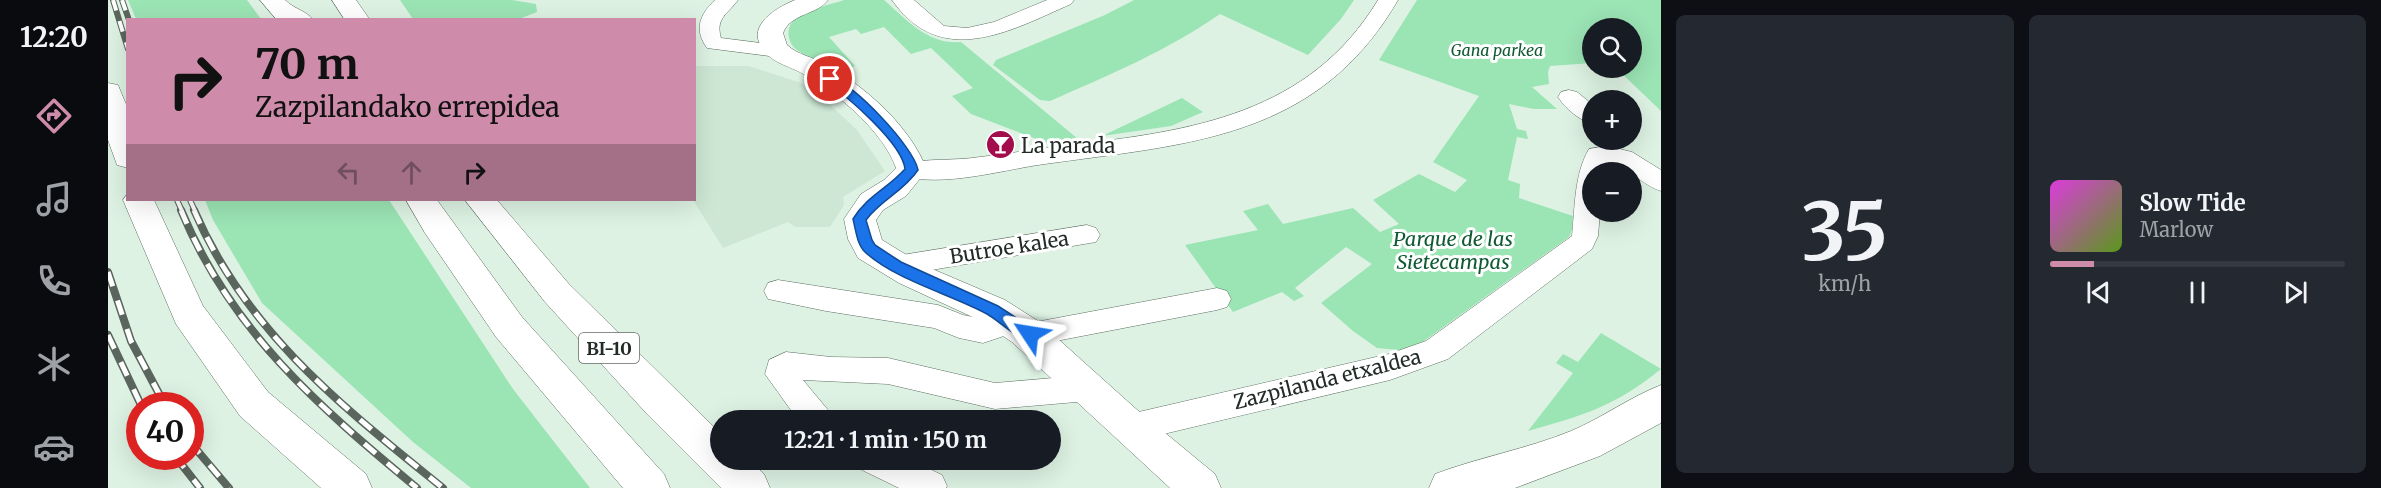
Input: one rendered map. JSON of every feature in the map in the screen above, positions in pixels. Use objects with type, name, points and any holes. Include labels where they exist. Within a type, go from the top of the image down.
[{"type":"main road","points":[[272,0],[285,14],[296,18]]},
{"type":"main road","points":[[300,0],[314,18]]},
{"type":"main road","points":[[344,0],[357,18]]},
{"type":"main road","points":[[372,0],[382,18]]},
{"type":"main road","points":[[816,0],[788,11],[780,17],[772,32],[772,40],[777,51],[817,69],[858,99],[907,156],[912,170],[896,188],[872,202],[860,219],[865,241],[870,249],[896,266],[963,296],[1020,328],[1200,488]]},
{"type":"main road","points":[[108,91],[126,151]]},
{"type":"main road","points":[[140,201],[189,314],[254,404],[351,488]]},
{"type":"main road","points":[[422,201],[436,225],[509,327],[649,488]]},
{"type":"main road","name":"BI-10","points":[[481,201],[557,293],[661,402],[749,488]]},
{"type":"main road","points":[[1450,488],[1553,457],[1600,437],[1661,402]]},
{"type":"street","points":[[728,0],[717,9],[707,26],[709,38],[714,44],[777,51]]},
{"type":"street","points":[[902,0],[934,29],[954,35],[979,33],[1064,0]]},
{"type":"street","points":[[912,170],[950,169],[1129,145],[1195,134],[1231,123],[1271,107],[1318,79],[1356,48],[1377,20],[1388,0]]},
{"type":"street","points":[[1569,97],[1582,108]]},
{"type":"street","points":[[1638,150],[1661,166]]},
{"type":"street","name":"Zazpilanda etxaldea","points":[[1130,428],[1390,367],[1437,350],[1582,242],[1585,236],[1590,184],[1598,155],[1617,156],[1632,163],[1661,183]]},
{"type":"street","name":"Butroe kalea","points":[[896,266],[1088,235]]},
{"type":"street","points":[[778,291],[939,317],[959,326],[983,330],[1020,328],[1217,300]]},
{"type":"street","points":[[809,410],[780,374],[780,369],[786,365],[831,370],[888,371],[995,396],[1088,388]]},
{"type":"street","points":[[897,470],[930,486]]},
{"type":"shaded area","points":[[696,66],[749,66],[810,86],[857,130],[885,171],[843,197],[844,205],[830,227],[795,227],[788,222],[723,248],[694,201],[696,201]]},
{"type":"green space","points":[[128,0],[247,0],[260,18],[136,18]]},
{"type":"green space","points":[[400,0],[512,0],[536,4],[537,12],[522,18],[412,18]]},
{"type":"green space","points":[[844,0],[884,0],[910,23],[928,35],[938,40],[961,42],[1078,139],[1047,143],[971,114],[952,96],[973,88],[931,48],[911,54],[884,27],[861,34],[856,29],[829,37],[855,66],[845,70],[808,56],[794,48],[789,38],[792,22],[807,12]]},
{"type":"green space","points":[[1134,0],[1354,0],[1341,19],[1308,55],[1220,14],[1158,51],[1050,101],[1040,100],[993,65],[996,60],[1105,15]]},
{"type":"green space","name":"Parque de las Sietecampas","points":[[1417,0],[1661,0],[1661,111],[1642,93],[1642,90],[1639,90],[1626,78],[1642,78],[1642,18],[1582,18],[1582,64],[1550,66],[1549,84],[1532,87],[1557,109],[1534,109],[1509,104],[1517,129],[1526,131],[1528,139],[1517,137],[1508,180],[1520,184],[1519,198],[1573,216],[1569,237],[1410,351],[1377,348],[1321,303],[1372,264],[1346,247],[1295,288],[1304,296],[1294,301],[1282,292],[1233,312],[1185,245],[1258,230],[1243,211],[1268,204],[1283,224],[1353,208],[1380,232],[1399,224],[1373,200],[1419,174],[1455,192],[1467,180],[1433,162],[1479,96],[1379,60]]},
{"type":"green space","points":[[1182,98],[1203,112],[1171,126],[1102,136]]},
{"type":"green space","points":[[205,201],[390,201],[513,389],[590,488],[471,488],[413,442],[262,303],[213,220]]},
{"type":"green space","points":[[1601,333],[1661,369],[1628,392],[1598,408],[1528,431],[1573,373],[1556,363],[1563,354],[1578,362]]},
{"type":"railway","points":[[113,0],[126,42]]},
{"type":"railway","points":[[122,0],[128,18]]},
{"type":"railway","points":[[177,201],[182,211]]},
{"type":"railway","points":[[190,201],[195,211]]},
{"type":"railway","points":[[181,210],[201,253],[225,293],[252,330],[312,396],[417,488]]},
{"type":"railway","points":[[194,210],[216,254],[241,294],[269,330],[334,396],[443,488]]},
{"type":"railway","points":[[108,272],[131,341],[158,392]]},
{"type":"railway","points":[[108,335],[135,392]]},
{"type":"railway","points":[[204,459],[229,488]]},
{"type":"railway","points":[[186,470],[200,488]]},
{"type":"place","name":"La parada","points":[[1000,145]]},
{"type":"route","points":[[830,79],[858,99],[911,163],[912,170],[896,188],[872,202],[862,214],[861,229],[870,249],[896,266],[993,310],[1030,334]]},
{"type":"park label","name":"Gana parkea","points":[[1497,50]]}]
